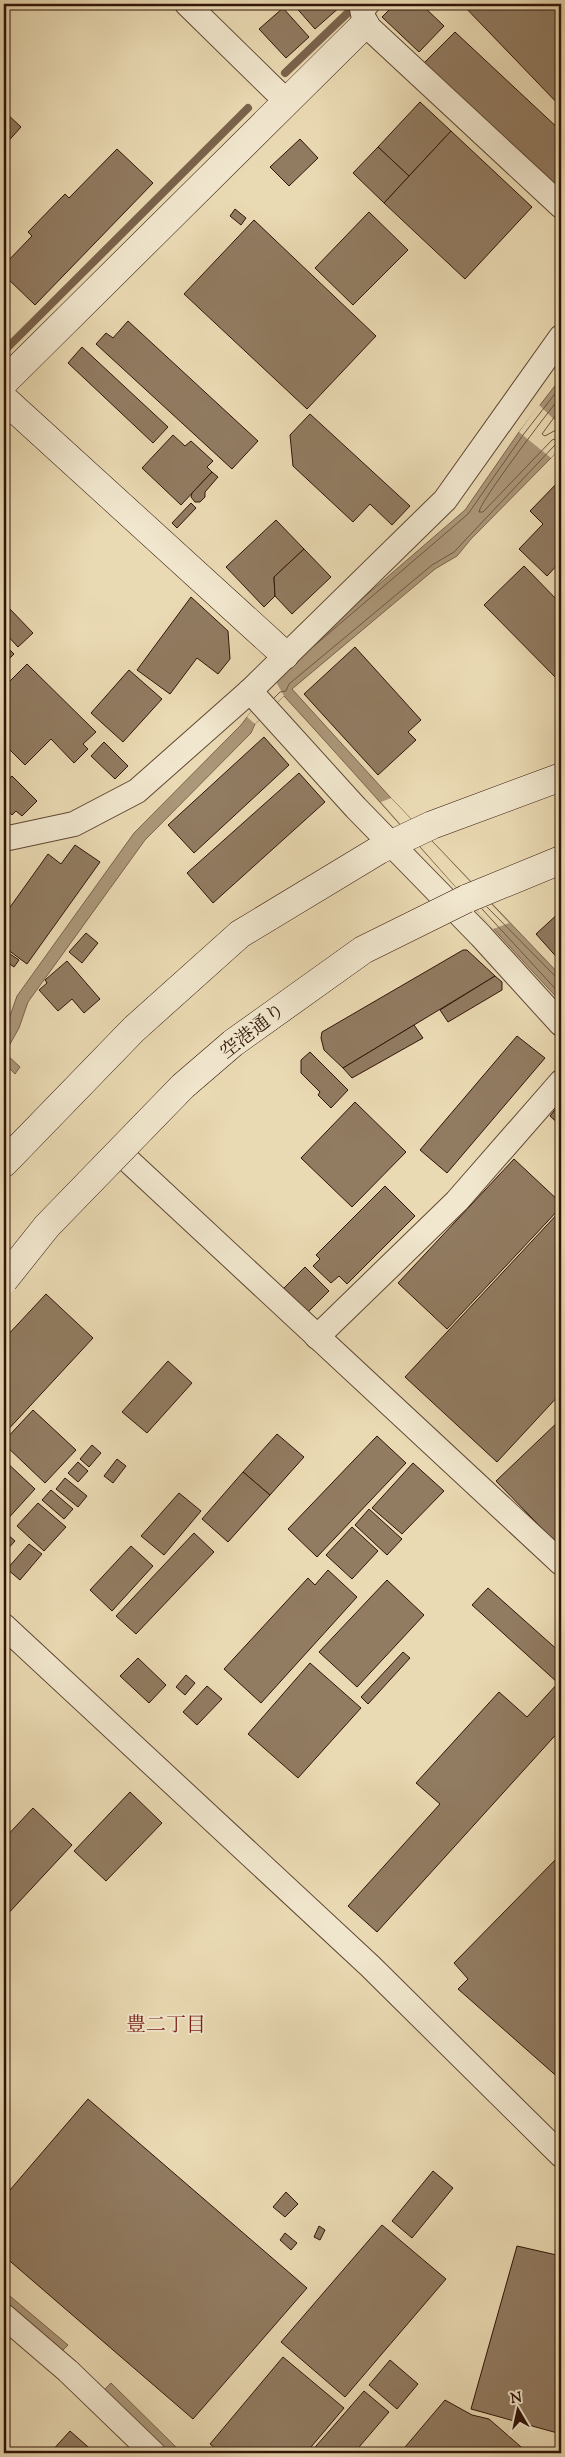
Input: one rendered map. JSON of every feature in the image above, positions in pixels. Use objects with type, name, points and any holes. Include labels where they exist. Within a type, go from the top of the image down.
[{"type":"street","points":[[186,4],[287,102]]},
{"type":"street","points":[[4,382],[287,102],[366,14],[561,206]]},
{"type":"street","points":[[4,839],[74,824],[137,791],[254,694],[285,655],[445,500],[561,337]]},
{"type":"street","points":[[4,399],[285,655]]},
{"type":"street","points":[[254,694],[391,844],[561,1024]]},
{"type":"street","points":[[4,1163],[134,1029],[240,934],[391,844],[432,825],[561,777]]},
{"type":"street","name":"空港通り","points":[[4,1280],[47,1226],[190,1080],[233,1043],[363,950],[490,888],[561,860]]},
{"type":"street","points":[[317,1337],[457,1201],[561,1082]]},
{"type":"street","points":[[119,1152],[561,1563]]},
{"type":"street","points":[[4,1626],[370,1966],[561,2155]]},
{"type":"street","points":[[4,2316],[68,2371],[153,2453]]},
{"type":"water","points":[[561,378],[561,446],[551,458],[471,539],[457,556],[435,569],[292,689],[391,798],[561,976],[561,1002],[284,696],[255,724],[251,733],[145,840],[28,1002],[19,1028],[5,1053],[20,1067],[15,1074],[4,1063],[4,1033],[17,996],[134,833],[241,725],[290,661],[465,510],[519,432]]},
{"type":"water","points":[[4,2291],[68,2345],[61,2352],[4,2304]]},
{"type":"water","points":[[111,2383],[182,2453],[165,2453],[102,2392]]},
{"type":"pier","points":[[539,405],[561,426],[561,446],[551,458],[519,432]]},
{"type":"pier","points":[[275,680],[284,696],[255,724],[247,717]]},
{"type":"pier","points":[[391,798],[509,923],[493,929],[381,802]]},
{"type":"building","points":[[293,4],[339,4],[341,6],[315,29]]},
{"type":"building","points":[[395,4],[421,4],[444,26],[419,52],[382,17]]},
{"type":"building","points":[[462,4],[561,4],[561,107]]},
{"type":"building","points":[[283,8],[309,37],[286,58],[259,29]]},
{"type":"building","points":[[455,32],[561,131],[561,202],[421,66]]},
{"type":"building","points":[[420,102],[451,131],[409,176],[378,147]]},
{"type":"building","points":[[7,114],[21,127],[4,146],[4,117]]},
{"type":"building","points":[[451,131],[532,207],[465,279],[384,203]]},
{"type":"building","points":[[300,139],[318,158],[289,186],[270,167]]},
{"type":"building","points":[[378,147],[409,176],[384,203],[353,173]]},
{"type":"building","points":[[117,149],[153,183],[35,305],[4,275],[4,265],[32,236],[28,232],[65,194],[69,198]]},
{"type":"building","points":[[235,209],[246,218],[241,225],[230,216]]},
{"type":"building","points":[[369,212],[408,250],[353,305],[315,268]]},
{"type":"building","points":[[254,220],[376,336],[307,409],[184,294]]},
{"type":"building","points":[[128,321],[258,441],[232,469],[96,344],[106,333],[113,338]]},
{"type":"building","points":[[82,347],[168,427],[153,443],[68,363]]},
{"type":"building","points":[[310,414],[410,506],[392,525],[370,504],[353,522],[293,466],[290,435]]},
{"type":"building","points":[[173,435],[185,446],[191,441],[213,461],[207,467],[212,472],[181,505],[142,468]]},
{"type":"building","points":[[212,472],[218,477],[205,492],[205,497],[200,502],[195,502],[191,497],[192,493]]},
{"type":"building","points":[[561,479],[561,561],[547,576],[519,549],[543,524],[530,511]]},
{"type":"building","points":[[191,503],[196,508],[177,528],[172,523]]},
{"type":"building","points":[[276,520],[304,549],[274,577],[275,596],[264,607],[226,567]]},
{"type":"building","points":[[304,549],[331,577],[292,614],[275,596],[274,577]]},
{"type":"building","points":[[524,566],[561,604],[561,683],[484,605]]},
{"type":"building","points":[[191,597],[228,631],[230,659],[218,674],[197,658],[170,694],[137,670]]},
{"type":"building","points":[[8,607],[33,633],[18,647],[4,632],[4,611]]},
{"type":"building","points":[[4,644],[14,654],[4,664]]},
{"type":"building","points":[[355,647],[421,720],[408,732],[416,740],[378,775],[304,694]]},
{"type":"building","points":[[27,664],[96,732],[83,744],[88,749],[74,763],[51,739],[25,765],[4,744],[4,687]]},
{"type":"building","points":[[129,670],[162,699],[123,742],[91,713]]},
{"type":"building","points":[[264,737],[289,765],[194,853],[168,825]]},
{"type":"building","points":[[104,742],[128,766],[115,779],[91,756]]},
{"type":"building","points":[[299,773],[325,802],[213,903],[187,873]]},
{"type":"building","points":[[12,776],[37,801],[22,816],[16,811],[12,815],[5,808],[4,810],[4,784]]},
{"type":"building","points":[[75,845],[100,862],[27,964],[4,947],[4,907],[8,910],[48,854],[61,864]]},
{"type":"building","points":[[561,911],[561,962],[536,934]]},
{"type":"building","points":[[86,933],[98,943],[82,963],[69,952]]},
{"type":"building","points":[[463,950],[467,950],[495,976],[343,1068],[324,1050],[321,1038],[322,1032]]},
{"type":"building","points":[[7,952],[19,960],[14,967],[4,960]]},
{"type":"building","points":[[67,961],[100,999],[84,1013],[72,999],[58,1011],[39,990],[47,983],[45,980]]},
{"type":"building","points":[[495,976],[502,982],[502,990],[448,1022],[440,1010]]},
{"type":"building","points":[[414,1025],[423,1038],[352,1078],[343,1068]]},
{"type":"building","points":[[517,1036],[545,1058],[447,1173],[420,1150]]},
{"type":"building","points":[[310,1052],[348,1090],[331,1108],[318,1095],[320,1092],[301,1073],[301,1060]]},
{"type":"building","points":[[355,1102],[406,1152],[352,1207],[301,1158]]},
{"type":"building","points":[[561,1102],[561,1126],[550,1116]]},
{"type":"building","points":[[514,1159],[561,1203],[561,1207],[447,1329],[398,1283]]},
{"type":"building","points":[[385,1186],[415,1216],[347,1284],[339,1276],[331,1283],[313,1266],[320,1259],[316,1255]]},
{"type":"building","points":[[561,1210],[561,1393],[497,1462],[405,1377]]},
{"type":"building","points":[[305,1267],[329,1291],[308,1312],[284,1288]]},
{"type":"building","points":[[46,1294],[93,1338],[4,1434],[4,1339]]},
{"type":"building","points":[[168,1361],[192,1383],[147,1433],[122,1412]]},
{"type":"building","points":[[33,1410],[76,1450],[45,1483],[4,1444],[4,1441]]},
{"type":"building","points":[[561,1419],[561,1548],[496,1481]]},
{"type":"building","points":[[277,1434],[304,1457],[270,1495],[243,1472]]},
{"type":"building","points":[[377,1436],[406,1463],[317,1557],[288,1529]]},
{"type":"building","points":[[92,1445],[101,1453],[89,1467],[80,1459]]},
{"type":"building","points":[[117,1459],[126,1466],[113,1483],[104,1476]]},
{"type":"building","points":[[4,1460],[35,1489],[4,1523]]},
{"type":"building","points":[[78,1462],[88,1471],[78,1482],[68,1473]]},
{"type":"building","points":[[413,1463],[444,1491],[402,1534],[372,1508]]},
{"type":"building","points":[[243,1472],[270,1495],[228,1542],[202,1519]]},
{"type":"building","points":[[65,1478],[87,1496],[78,1507],[56,1489]]},
{"type":"building","points":[[51,1490],[73,1509],[64,1519],[42,1500]]},
{"type":"building","points":[[179,1493],[201,1511],[164,1555],[141,1536]]},
{"type":"building","points":[[38,1503],[66,1527],[44,1551],[17,1526]]},
{"type":"building","points":[[369,1509],[402,1539],[387,1555],[355,1525]]},
{"type":"building","points":[[352,1527],[378,1551],[352,1579],[326,1555]]},
{"type":"building","points":[[6,1533],[15,1541],[4,1553],[4,1536]]},
{"type":"building","points":[[194,1533],[214,1552],[136,1634],[116,1616]]},
{"type":"building","points":[[29,1544],[42,1554],[20,1580],[7,1569]]},
{"type":"building","points":[[131,1546],[153,1566],[112,1611],[90,1590]]},
{"type":"building","points":[[328,1570],[357,1597],[261,1703],[224,1669],[308,1578],[315,1585]]},
{"type":"building","points":[[387,1580],[424,1615],[357,1687],[319,1652]]},
{"type":"building","points":[[488,1588],[561,1653],[561,1729],[377,1932],[348,1906],[440,1804],[416,1783],[499,1692],[527,1717],[558,1683],[472,1605]]},
{"type":"building","points":[[403,1652],[410,1658],[368,1704],[361,1697]]},
{"type":"building","points":[[138,1658],[166,1685],[149,1703],[120,1676]]},
{"type":"building","points":[[310,1663],[361,1708],[298,1778],[248,1734]]},
{"type":"building","points":[[186,1675],[195,1683],[185,1695],[176,1687]]},
{"type":"building","points":[[207,1686],[222,1699],[197,1725],[183,1712]]},
{"type":"building","points":[[130,1792],[162,1823],[106,1881],[74,1851]]},
{"type":"building","points":[[33,1808],[72,1845],[4,1918],[4,1839]]},
{"type":"building","points":[[561,1854],[561,2080],[458,1989],[468,1979],[454,1963]]},
{"type":"building","points":[[88,2099],[307,2288],[193,2419],[4,2256],[4,2197]]},
{"type":"building","points":[[433,2171],[453,2188],[412,2238],[392,2221]]},
{"type":"building","points":[[286,2192],[298,2204],[285,2217],[273,2207]]},
{"type":"building","points":[[382,2225],[446,2279],[345,2397],[281,2342]]},
{"type":"building","points":[[319,2226],[325,2230],[320,2240],[314,2237]]},
{"type":"building","points":[[285,2233],[297,2243],[291,2250],[280,2240]]},
{"type":"building","points":[[517,2246],[561,2256],[561,2434],[471,2409]]},
{"type":"building","points":[[283,2357],[344,2408],[306,2453],[221,2453],[210,2444]]},
{"type":"building","points":[[390,2360],[418,2384],[397,2409],[369,2385]]},
{"type":"building","points":[[364,2391],[389,2412],[354,2453],[310,2453]]},
{"type":"building","points":[[445,2400],[472,2415],[489,2419],[528,2453],[400,2453]]},
{"type":"building","points":[[70,2431],[95,2453],[50,2453]]},
{"type":"waterway","points":[[285,73],[357,4]]},
{"type":"waterway","points":[[4,351],[248,108]]},
{"type":"district","name":"豊二丁目","points":[[166,2024]]}]
